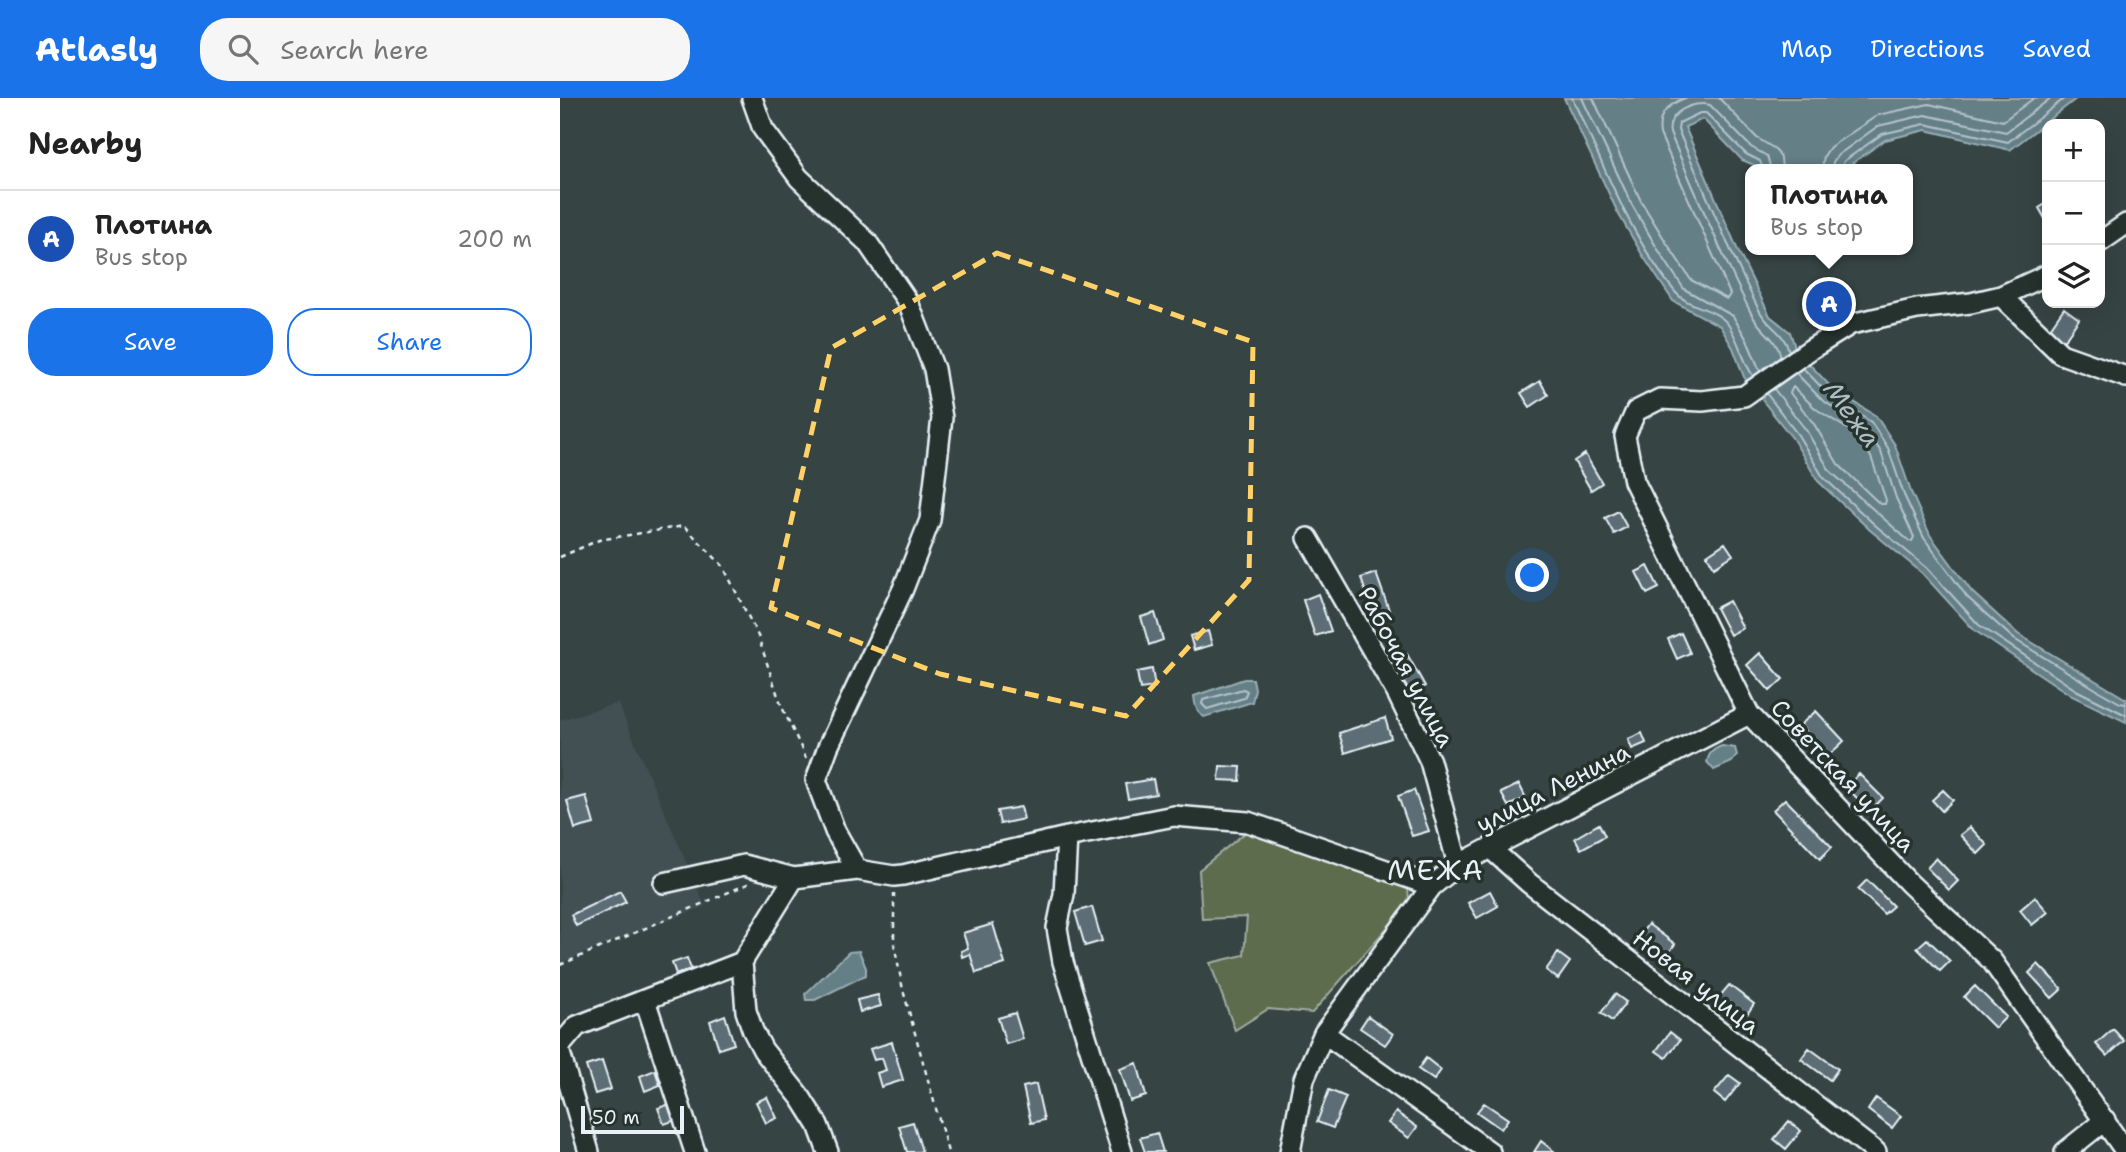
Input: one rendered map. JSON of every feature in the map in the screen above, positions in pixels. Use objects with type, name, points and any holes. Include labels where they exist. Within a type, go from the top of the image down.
[{"type":"street","points":[[752,98],[763,129],[799,178],[867,242],[908,302],[934,369],[942,418],[929,520],[903,589],[828,747],[816,780],[835,831],[857,870]]},
{"type":"street","points":[[2105,239],[2126,224]]},
{"type":"street","points":[[2042,277],[2001,296],[2062,354],[2126,377]]},
{"type":"street","name":"Советская улица","points":[[2001,296],[1971,303],[1917,309],[1851,324],[1744,396],[1702,401],[1660,399],[1636,411],[1625,436],[1634,481],[1749,714],[1909,883],[1992,961],[2126,1152]]},
{"type":"street","name":"Рабочая улица","points":[[1308,538],[1398,695],[1430,761],[1458,866]]},
{"type":"street","name":"улица Ленина","points":[[1290,1152],[1304,1079],[1324,1033],[1432,886],[1458,866],[1490,848],[1749,714]]},
{"type":"street","points":[[664,883],[744,865],[794,877],[857,870],[894,876],[1174,816],[1248,822],[1432,886]]},
{"type":"street","points":[[1067,837],[1064,894],[1057,928],[1063,962],[1122,1152]]},
{"type":"street","name":"Новая улица","points":[[1490,848],[1529,883],[1876,1152]]},
{"type":"street","points":[[794,877],[742,962],[746,1011],[752,1031],[818,1125],[828,1152]]},
{"type":"street","points":[[560,1046],[577,1026],[742,962]]},
{"type":"street","points":[[645,1000],[695,1152]]},
{"type":"street","points":[[1324,1033],[1490,1152]]},
{"type":"street","points":[[560,1053],[589,1152]]},
{"type":"street","points":[[2065,1152],[2105,1120]]},
{"type":"path","points":[[560,557],[599,540],[684,526],[723,566],[758,636],[781,705],[816,780]]},
{"type":"path","points":[[894,876],[894,943],[903,990],[948,1152]]},
{"type":"path","points":[[560,965],[749,883]]},
{"type":"highlighted area","points":[[997,253],[1253,342],[1249,580],[1126,716],[940,674],[771,608],[831,348]]},
{"type":"shaded area","points":[[618,703],[705,906],[560,963],[560,720]]},
{"type":"green space","points":[[1251,828],[1408,886],[1409,903],[1312,1013],[1268,1009],[1235,1030],[1210,963],[1244,955],[1247,917],[1202,919],[1199,870]]},
{"type":"water","name":"Межа","points":[[1564,98],[2077,98],[2050,119],[2042,119],[2042,125],[2010,150],[1926,130],[1885,140],[1851,164],[1751,164],[1742,160],[1703,119],[1685,127],[1739,253],[1770,316],[1790,332],[1796,350],[1832,388],[1876,416],[1895,445],[1911,492],[1930,535],[1972,592],[2018,634],[2126,699],[2126,722],[2072,696],[1974,630],[1922,573],[1870,530],[1818,481],[1793,439],[1744,377],[1733,348],[1720,326],[1673,301],[1618,213]]},
{"type":"water","points":[[1244,679],[1253,679],[1255,689],[1252,702],[1204,717],[1199,713],[1194,696]]},
{"type":"water","points":[[1716,748],[1735,748],[1737,755],[1732,762],[1714,770],[1707,762],[1708,759]]},
{"type":"water","points":[[859,951],[866,975],[815,1000],[806,1000],[805,994],[849,952]]},
{"type":"building","points":[[2064,308],[2079,319],[2063,342],[2048,331]]},
{"type":"building","points":[[1540,381],[1548,395],[1530,407],[1521,393]]},
{"type":"building","points":[[1585,454],[1602,483],[1591,490],[1574,461]]},
{"type":"building","points":[[1618,511],[1627,527],[1614,534],[1605,518]]},
{"type":"building","points":[[1725,543],[1733,555],[1714,567],[1707,555]]},
{"type":"building","points":[[1648,566],[1659,588],[1647,594],[1636,572]]},
{"type":"building","points":[[1376,573],[1389,610],[1373,615],[1361,578]]},
{"type":"building","points":[[1318,594],[1331,631],[1315,636],[1303,600]]},
{"type":"building","points":[[1729,601],[1743,628],[1730,635],[1716,608]]},
{"type":"building","points":[[1155,613],[1163,640],[1149,645],[1141,617]]},
{"type":"building","points":[[1208,631],[1212,645],[1194,650],[1190,636]]},
{"type":"building","points":[[1681,633],[1690,653],[1677,659],[1668,639]]},
{"type":"building","points":[[1760,653],[1783,679],[1770,691],[1747,665]]},
{"type":"building","points":[[1407,654],[1425,686],[1410,694],[1393,661]]},
{"type":"building","points":[[1152,669],[1155,687],[1140,689],[1137,672]]},
{"type":"building","points":[[1816,711],[1844,741],[1828,756],[1800,725]]},
{"type":"building","points":[[1385,718],[1391,738],[1345,753],[1339,733]]},
{"type":"building","points":[[1642,733],[1646,743],[1632,749],[1628,739]]},
{"type":"building","points":[[1220,766],[1241,767],[1240,781],[1219,780]]},
{"type":"building","points":[[1859,774],[1883,798],[1870,811],[1846,787]]},
{"type":"building","points":[[1153,779],[1156,794],[1128,799],[1125,784]]},
{"type":"building","points":[[1519,784],[1526,798],[1508,806],[1501,793]]},
{"type":"building","points":[[1414,790],[1429,831],[1412,836],[1398,796]]},
{"type":"building","points":[[1943,790],[1953,800],[1942,811],[1932,800]]},
{"type":"building","points":[[586,796],[594,824],[575,829],[567,801]]},
{"type":"building","points":[[1785,799],[1832,847],[1820,859],[1773,810]]},
{"type":"building","points":[[1021,807],[1024,819],[1000,824],[997,811]]},
{"type":"building","points":[[1599,824],[1605,836],[1581,849],[1575,838]]},
{"type":"building","points":[[1970,827],[1987,845],[1978,854],[1960,835]]},
{"type":"building","points":[[1936,858],[1958,881],[1949,890],[1927,868]]},
{"type":"building","points":[[1867,880],[1893,906],[1884,914],[1858,889]]},
{"type":"building","points":[[620,891],[626,902],[576,926],[571,915]]},
{"type":"building","points":[[1490,891],[1498,906],[1477,918],[1468,903]]},
{"type":"building","points":[[2035,897],[2048,912],[2032,925],[2020,910]]},
{"type":"building","points":[[1092,907],[1102,941],[1085,946],[1075,912]]},
{"type":"building","points":[[993,924],[1005,964],[976,973],[970,954],[962,957],[961,951],[968,948],[963,933]]},
{"type":"building","points":[[1648,924],[1675,944],[1666,957],[1639,937]]},
{"type":"building","points":[[1927,939],[1950,961],[1940,971],[1917,948]]},
{"type":"building","points":[[1558,953],[1570,962],[1558,979],[1546,970]]},
{"type":"building","points":[[687,958],[691,969],[676,974],[672,963]]},
{"type":"building","points":[[2038,964],[2062,989],[2052,998],[2029,973]]},
{"type":"building","points":[[1729,985],[1754,1004],[1745,1017],[1719,997]]},
{"type":"building","points":[[1975,986],[2006,1017],[1995,1028],[1964,997]]},
{"type":"building","points":[[1615,994],[1626,1002],[1612,1021],[1601,1013]]},
{"type":"building","points":[[878,995],[881,1006],[860,1012],[857,1000]]},
{"type":"building","points":[[1015,1013],[1023,1039],[1006,1044],[998,1018]]},
{"type":"building","points":[[725,1015],[734,1044],[719,1049],[710,1021]]},
{"type":"building","points":[[1368,1016],[1393,1034],[1385,1045],[1360,1028]]},
{"type":"building","points":[[2113,1029],[2124,1041],[2107,1056],[2096,1044]]},
{"type":"building","points":[[1670,1032],[1680,1040],[1666,1058],[1656,1051]]},
{"type":"building","points":[[892,1042],[903,1080],[881,1087],[877,1073],[886,1070],[882,1058],[874,1060],[870,1049]]},
{"type":"building","points":[[1809,1048],[1838,1069],[1830,1080],[1801,1059]]},
{"type":"building","points":[[1426,1058],[1441,1070],[1434,1080],[1418,1069]]},
{"type":"building","points":[[602,1061],[611,1089],[595,1094],[586,1066]]},
{"type":"building","points":[[1137,1063],[1146,1096],[1130,1101],[1120,1069]]},
{"type":"building","points":[[655,1070],[660,1085],[645,1091],[640,1076]]},
{"type":"building","points":[[1729,1075],[1740,1083],[1725,1102],[1714,1093]]},
{"type":"building","points":[[1036,1084],[1044,1120],[1031,1123],[1023,1087]]},
{"type":"building","points":[[1329,1090],[1346,1097],[1333,1128],[1317,1122]]},
{"type":"building","points":[[767,1097],[777,1118],[766,1123],[756,1102]]},
{"type":"building","points":[[1876,1098],[1901,1116],[1892,1128],[1868,1110]]},
{"type":"building","points":[[1484,1103],[1508,1119],[1501,1129],[1477,1112]]},
{"type":"building","points":[[670,1104],[676,1120],[664,1124],[658,1108]]},
{"type":"building","points":[[1396,1112],[1417,1127],[1409,1138],[1388,1123]]},
{"type":"building","points":[[1789,1121],[1801,1131],[1786,1149],[1774,1139]]},
{"type":"building","points":[[913,1122],[922,1151],[907,1152],[899,1126]]},
{"type":"building","points":[[1157,1133],[1163,1152],[1145,1152],[1140,1138]]},
{"type":"building","points":[[1541,1141],[1555,1152],[1534,1152]]},
{"type":"place","name":"Плотина","points":[[1829,304]]},
{"type":"district","name":"МЕЖА","points":[[1436,870]]}]
